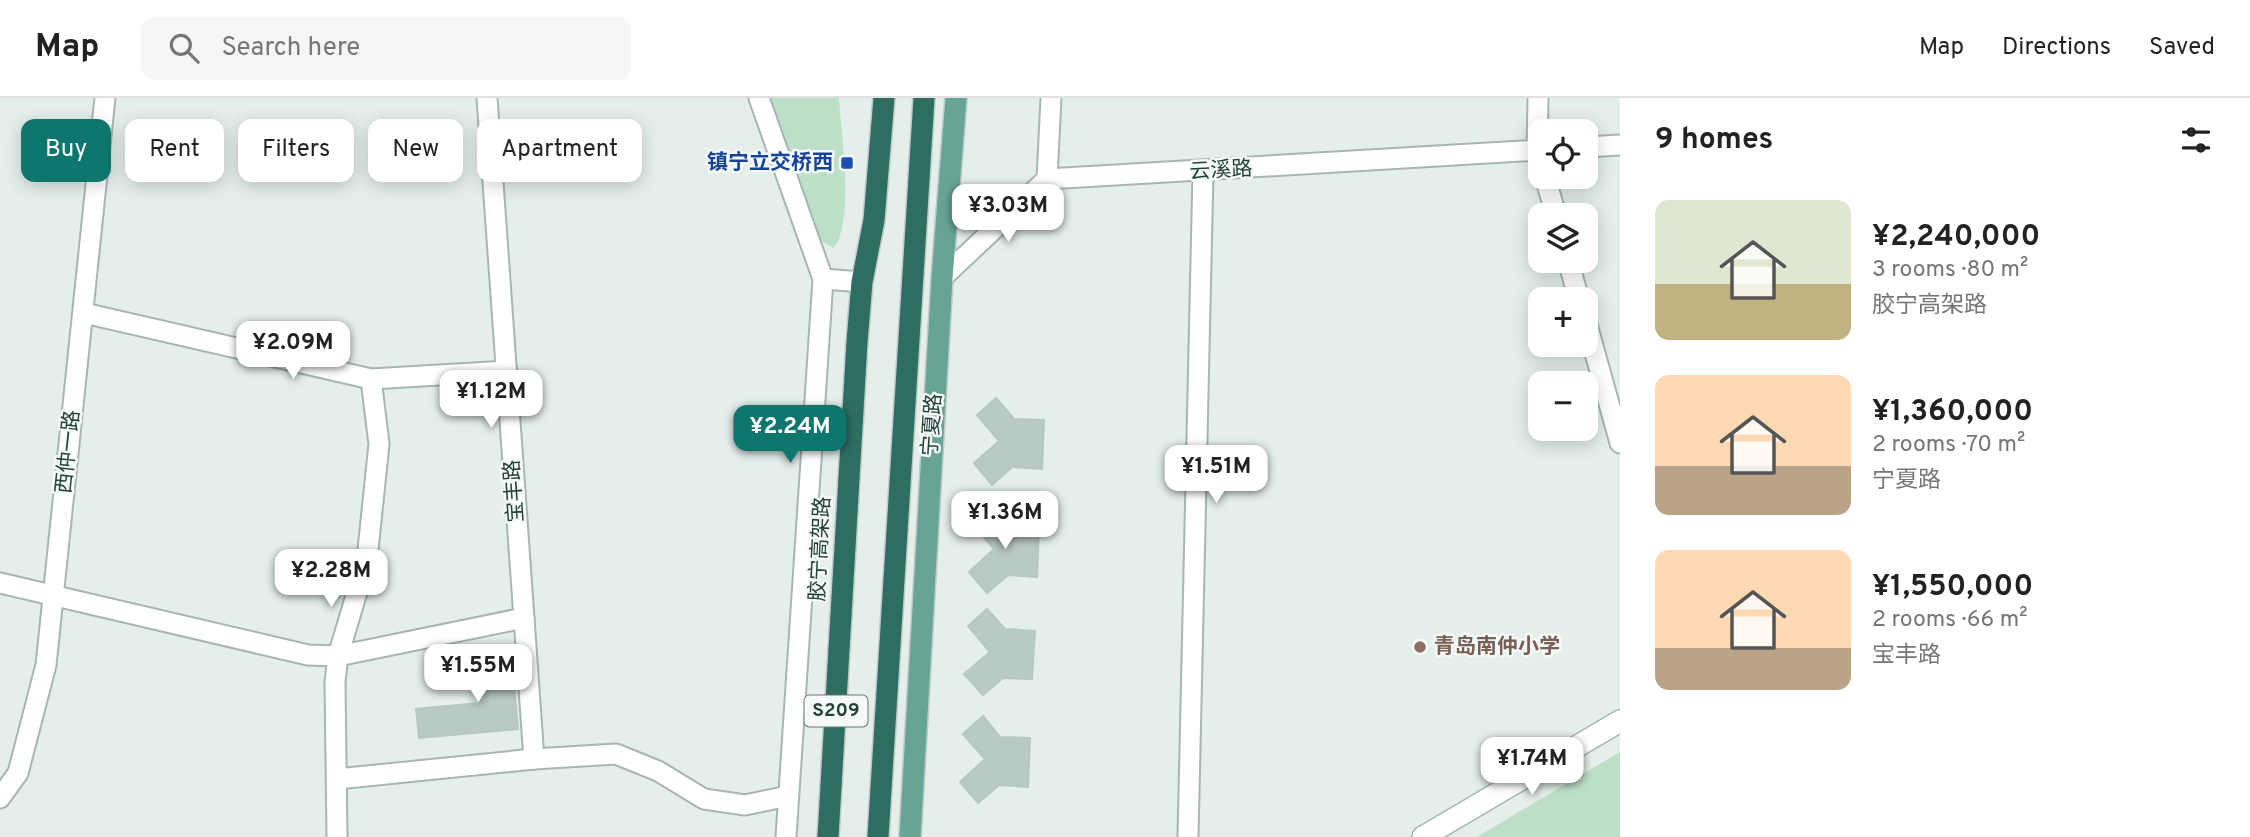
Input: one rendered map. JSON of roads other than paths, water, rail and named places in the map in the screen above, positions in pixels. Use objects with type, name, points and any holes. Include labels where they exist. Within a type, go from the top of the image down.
[{"type":"highway","name":"胶宁高架路","points":[[828,837],[862,282],[874,220],[884,98]]},
{"type":"highway","name":"S209","points":[[878,837],[891,590],[924,98]]},
{"type":"main road","name":"宁夏路","points":[[910,837],[942,278],[956,98]]},
{"type":"street","name":"西仲一路","points":[[0,798],[18,773],[46,665],[104,98]]},
{"type":"street","name":"宝丰路","points":[[487,98],[534,759]]},
{"type":"street","points":[[759,98],[822,279],[786,837]]},
{"type":"street","points":[[942,278],[1047,179],[1051,98]]},
{"type":"street","points":[[1538,98],[1538,119]]},
{"type":"street","points":[[1598,146],[1620,145]]},
{"type":"street","name":"云溪路","points":[[1047,179],[1528,154]]},
{"type":"street","points":[[1188,837],[1203,172]]},
{"type":"street","points":[[822,279],[862,282]]},
{"type":"street","points":[[84,313],[371,379],[507,371]]},
{"type":"street","points":[[1596,357],[1620,443]]},
{"type":"street","points":[[338,837],[335,682],[338,656],[367,559],[379,444],[371,379]]},
{"type":"street","points":[[0,583],[308,655],[338,656],[524,618]]},
{"type":"street","points":[[1423,837],[1620,721]]},
{"type":"street","points":[[337,779],[534,759],[616,754],[658,771],[704,799],[745,805],[788,796]]},
{"type":"place","name":"镇宁立交桥西","points":[[847,163]]},
{"type":"place","name":"青岛南仲小学","points":[[1420,647]]}]
